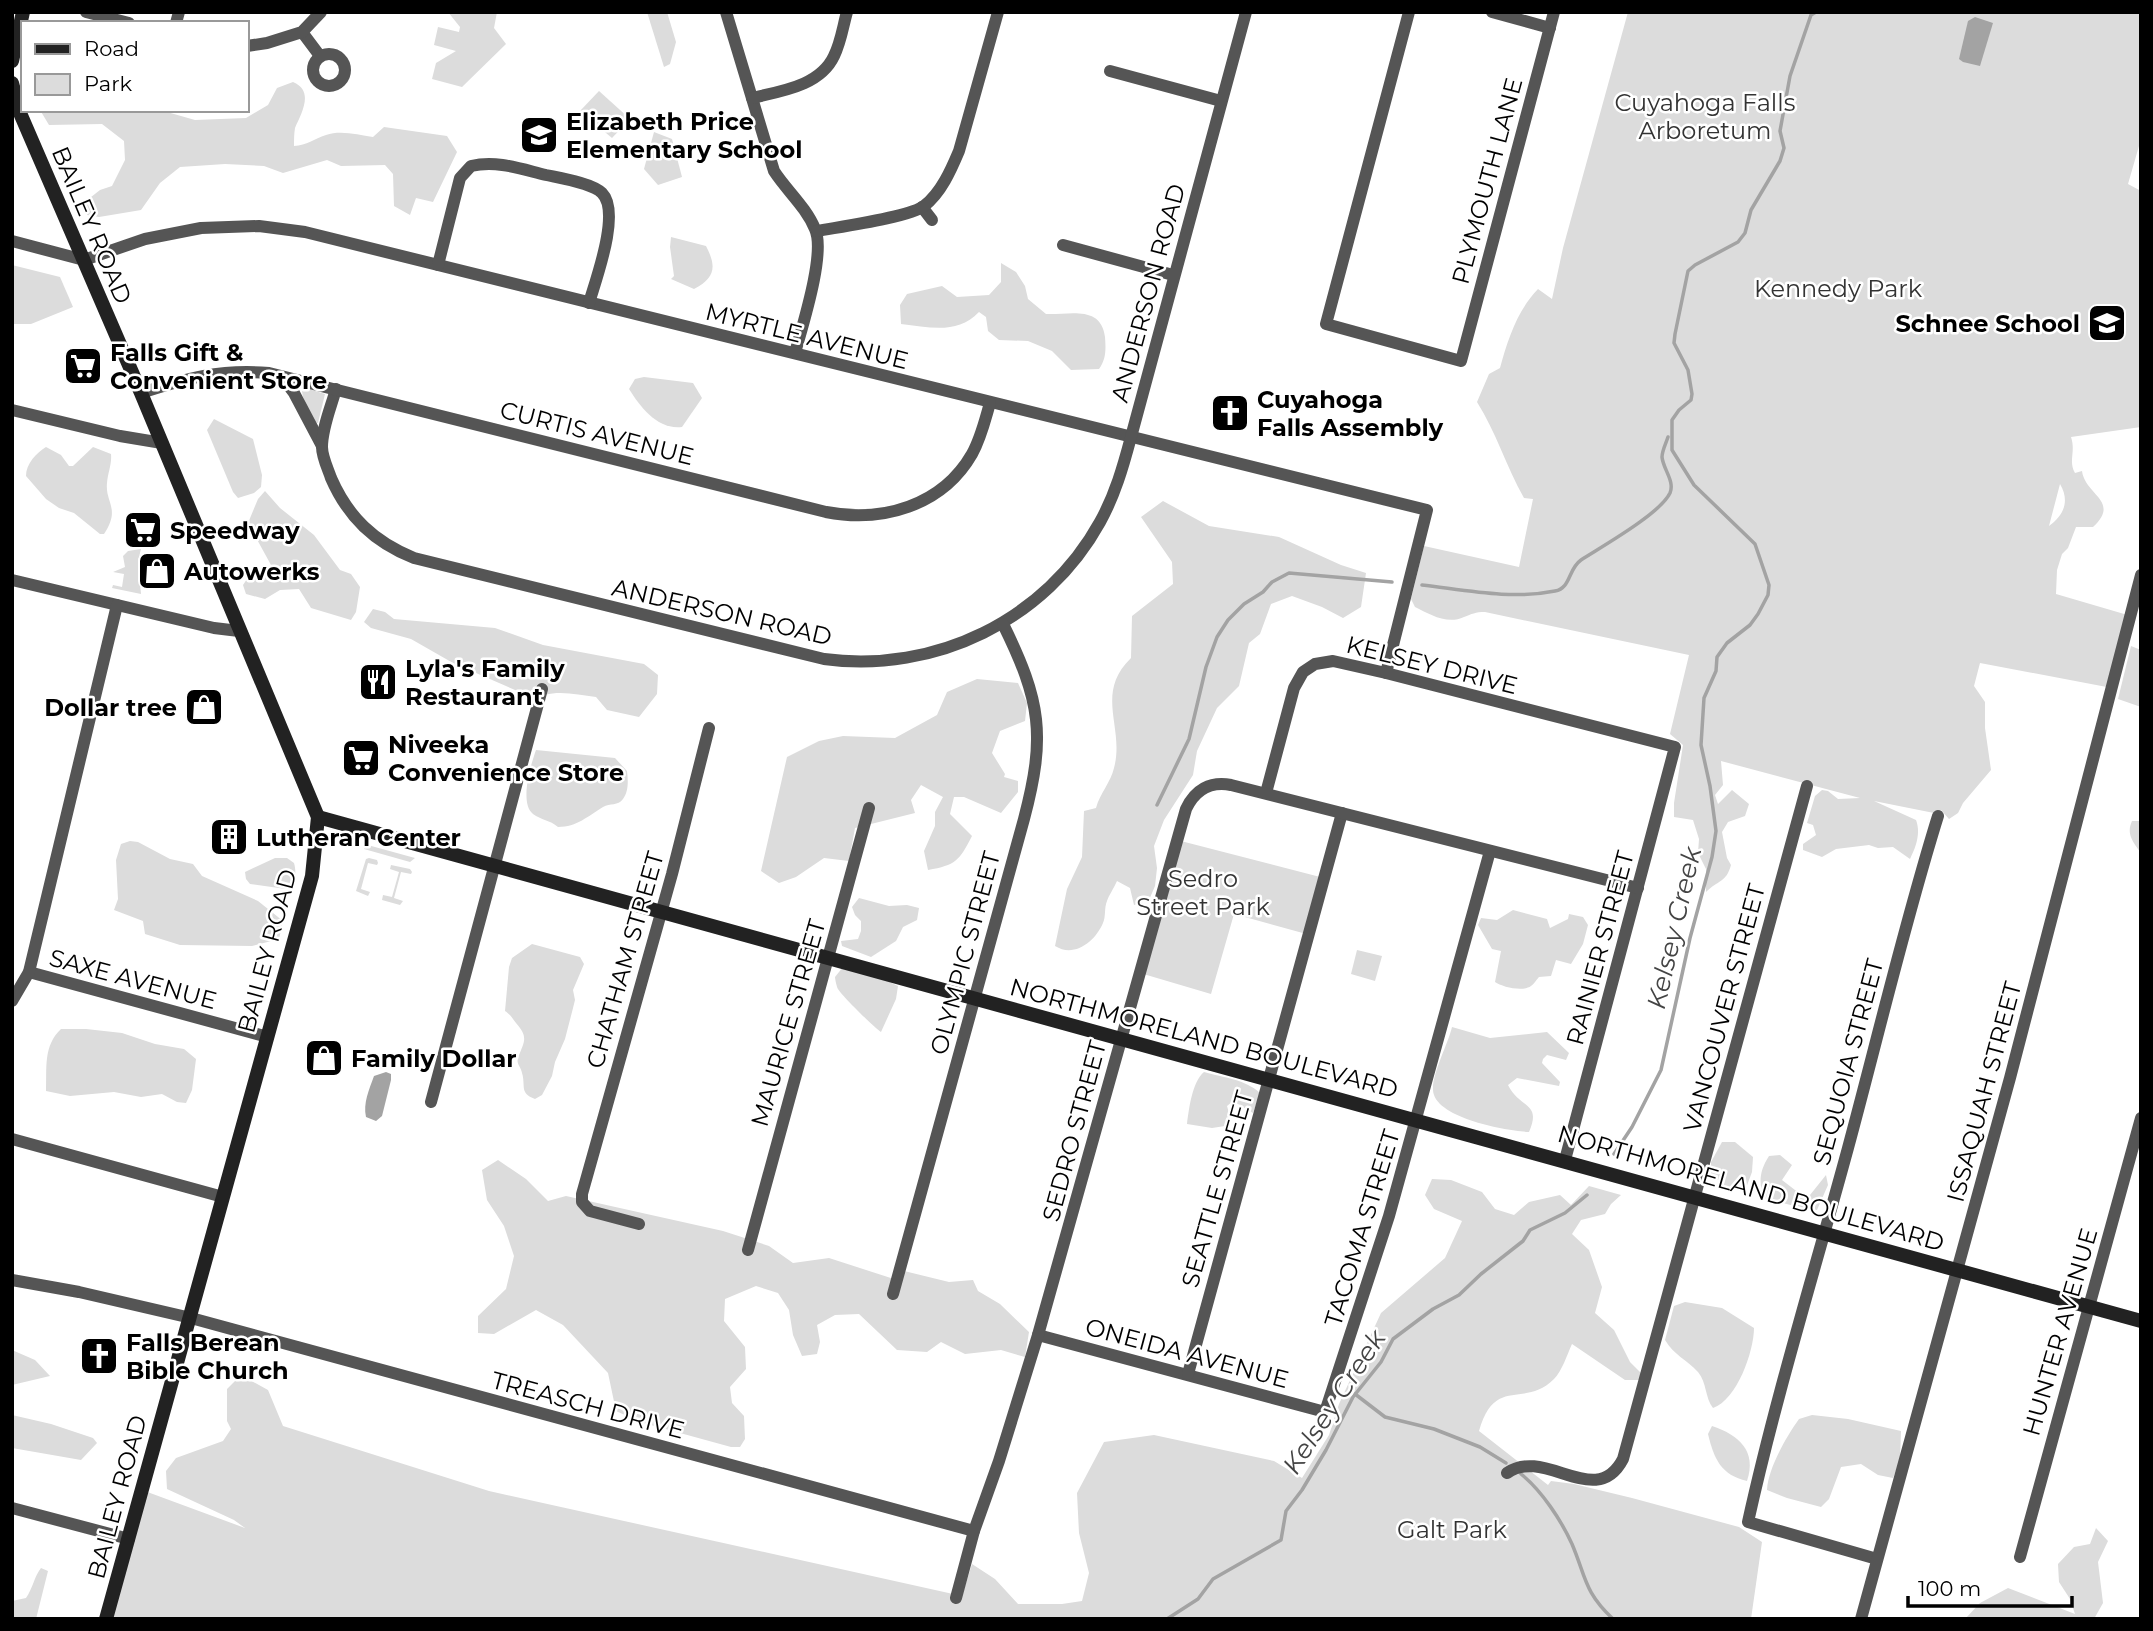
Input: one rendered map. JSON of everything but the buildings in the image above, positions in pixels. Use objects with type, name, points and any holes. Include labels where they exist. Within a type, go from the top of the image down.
[{"type":"street","points":[[12,61],[23,12]]},
{"type":"street","points":[[86,12],[121,21]]},
{"type":"street","points":[[248,46],[302,32],[321,12]]},
{"type":"street","points":[[726,12],[774,171],[817,231],[816,272],[795,353]]},
{"type":"street","points":[[752,98],[807,82],[824,71],[834,56],[847,12]]},
{"type":"street","points":[[817,231],[914,212],[934,197],[959,151],[998,12]]},
{"type":"street","name":"ANDERSON ROAD","points":[[282,377],[294,393],[322,446],[332,480],[354,518],[378,540],[414,558],[790,652],[832,660],[875,661],[917,656],[967,640],[1003,624],[1056,581],[1086,545],[1112,497],[1131,437],[1246,12]]},
{"type":"street","name":"PLYMOUTH LANE","points":[[1409,12],[1325,324],[1461,361],[1554,12]]},
{"type":"street","points":[[1492,12],[1550,28]]},
{"type":"street","points":[[302,32],[320,56]]},
{"type":"street","points":[[1110,71],[1221,101]]},
{"type":"street","name":"BAILEY ROAD","points":[[12,83],[22,118],[141,393],[318,817],[312,876],[106,1619]]},
{"type":"street","points":[[438,265],[457,187],[460,178],[471,166],[499,164],[566,180],[601,192],[609,208],[609,226],[589,303]]},
{"type":"street","points":[[922,207],[932,220]]},
{"type":"street","name":"MYRTLE AVENUE","points":[[84,260],[173,232],[237,226],[299,231],[1427,510],[1386,673]]},
{"type":"street","points":[[12,241],[84,260]]},
{"type":"street","points":[[1063,245],[1173,275]]},
{"type":"street","name":"CURTIS AVENUE","points":[[141,393],[188,378],[225,372],[243,371],[282,377],[825,511],[860,517],[907,508],[927,499],[946,485],[972,453],[980,438],[990,403]]},
{"type":"street","points":[[322,446],[336,389]]},
{"type":"street","points":[[12,410],[120,436],[162,443]]},
{"type":"street","name":"ISSAQUAH STREET","points":[[1861,1619],[1958,1270],[2141,575]]},
{"type":"street","points":[[12,580],[214,628],[239,631]]},
{"type":"street","points":[[12,1001],[29,972],[117,605]]},
{"type":"street","name":"OLYMPIC STREET","points":[[893,1294],[1031,795],[1038,752],[1036,717],[1028,680],[1003,624]]},
{"type":"street","name":"KELSEY DRIVE","points":[[1266,793],[1294,688],[1303,672],[1315,664],[1334,661],[1675,747]]},
{"type":"street","points":[[431,1102],[542,689]]},
{"type":"street","name":"CHATHAM STREET","points":[[639,1224],[590,1211],[582,1202],[604,1111],[709,728]]},
{"type":"street","name":"RAINIER STREET","points":[[1565,1160],[1675,747]]},
{"type":"street","name":"SEDRO STREET","points":[[956,1598],[974,1531],[1038,1335],[1189,801],[1195,794],[1213,784],[1231,785],[1639,888]]},
{"type":"street","name":"VANCOUVER STREET","points":[[1507,1473],[1524,1465],[1586,1480],[1606,1479],[1623,1459],[1807,786]]},
{"type":"street","name":"MAURICE STREET","points":[[748,1250],[869,808]]},
{"type":"street","name":"SEATTLE STREET","points":[[1188,1374],[1342,813]]},
{"type":"street","name":"SEQUOIA STREET","points":[[1877,1559],[1748,1522],[1773,1419],[1912,902],[1938,816]]},
{"type":"street","name":"NORTHMORELAND BOULEVARD","points":[[318,817],[2141,1321]]},
{"type":"street","name":"TACOMA STREET","points":[[1325,1412],[1376,1261],[1490,851]]},
{"type":"street","name":"SAXE AVENUE","points":[[29,972],[268,1037]]},
{"type":"street","name":"HUNTER AVENUE","points":[[2020,1557],[2083,1305],[2141,1118]]},
{"type":"street","points":[[12,1139],[223,1197]]},
{"type":"street","name":"TREASCH DRIVE","points":[[12,1280],[79,1292],[191,1318],[974,1531]]},
{"type":"street","name":"ONEIDA AVENUE","points":[[1038,1335],[1325,1412]]},
{"type":"street","points":[[12,1508],[129,1539]]},
{"type":"green space","points":[[448,12],[497,12],[494,28],[506,44],[462,87],[432,79],[436,63],[456,51],[434,45],[438,27],[459,32],[460,27]]},
{"type":"green space","points":[[647,12],[667,12],[676,42],[670,64],[664,67]]},
{"type":"green space","name":"Kennedy Park","points":[[1628,12],[2141,12],[2141,139],[2128,184],[2141,191],[2141,427],[2071,437],[2073,469],[2075,473],[2082,471],[2084,479],[2103,504],[2104,511],[2093,527],[2076,527],[2057,570],[2056,594],[2131,616],[2112,688],[1980,663],[1974,686],[1985,702],[1985,728],[1991,770],[1963,803],[1958,813],[1949,819],[1941,810],[1939,814],[1874,801],[1916,820],[1917,840],[1910,859],[1893,847],[1878,848],[1869,845],[1836,849],[1822,857],[1803,850],[1803,844],[1816,835],[1813,825],[1807,823],[1815,796],[1822,790],[1838,799],[1860,798],[1721,761],[1723,785],[1715,795],[1718,804],[1732,790],[1749,804],[1745,816],[1728,822],[1722,832],[1731,865],[1724,878],[1706,892],[1706,869],[1698,853],[1699,839],[1693,820],[1674,817],[1683,745],[1670,734],[1689,655],[1485,612],[1458,619],[1445,619],[1415,607],[1411,599],[1424,546],[1519,567],[1533,499],[1524,498],[1477,402],[1489,374],[1500,368],[1514,326],[1524,307],[1538,289],[1552,299],[1563,248]],"holes":[[[2060,484],[2064,507],[2049,526]]]},
{"type":"green space","points":[[293,82],[300,86],[305,97],[295,128],[294,146],[338,133],[373,137],[384,127],[447,136],[457,152],[433,202],[416,198],[410,215],[394,206],[393,174],[385,165],[341,166],[327,160],[283,173],[264,166],[225,164],[180,167],[160,183],[141,210],[99,217],[87,215],[86,201],[100,190],[112,186],[125,160],[124,141],[102,124],[49,125],[41,112],[167,112],[195,120],[246,118],[268,105],[277,88]]},
{"type":"green space","points":[[599,91],[630,119],[612,138],[580,111]]},
{"type":"green space","points":[[654,132],[672,139],[682,177],[658,185],[644,169]]},
{"type":"green space","points":[[671,237],[706,246],[710,253],[713,266],[710,276],[694,289],[671,279],[674,276]]},
{"type":"green space","points":[[1001,263],[1016,272],[1025,286],[1028,299],[1046,314],[1083,314],[1097,320],[1105,337],[1104,358],[1099,369],[1071,370],[1052,351],[1028,341],[999,340],[988,331],[986,317],[979,312],[962,324],[952,327],[933,328],[901,324],[900,305],[907,294],[942,286],[957,297],[989,295],[1001,282]]},
{"type":"green space","points":[[12,265],[60,277],[73,307],[31,324],[12,324]]},
{"type":"green space","points":[[644,377],[693,383],[702,398],[682,427],[665,425],[651,416],[639,403],[629,389],[635,379]]},
{"type":"green space","points":[[302,387],[325,394],[318,423],[314,422],[308,410]]},
{"type":"green space","points":[[214,419],[253,439],[262,475],[261,487],[254,493],[238,498],[233,492],[207,430]]},
{"type":"green space","points":[[46,447],[61,455],[69,466],[73,466],[93,447],[111,454],[107,490],[112,512],[104,534],[100,534],[74,513],[59,508],[46,499],[26,476],[32,459]]},
{"type":"green space","points":[[265,491],[280,508],[314,535],[340,570],[351,574],[360,587],[356,612],[351,620],[311,608],[299,589],[280,590],[265,599],[246,594],[243,585],[247,579],[270,572],[271,565],[248,523],[258,499]]},
{"type":"green space","points":[[1163,501],[1209,526],[1279,537],[1341,565],[1366,573],[1361,607],[1343,618],[1292,596],[1271,604],[1260,634],[1249,643],[1239,686],[1217,708],[1197,751],[1193,775],[1164,820],[1154,846],[1157,868],[1155,886],[1149,900],[1134,905],[1130,888],[1117,881],[1106,904],[1103,923],[1095,936],[1076,949],[1062,949],[1055,946],[1067,889],[1082,857],[1084,811],[1096,808],[1114,768],[1116,739],[1112,698],[1120,671],[1131,658],[1132,616],[1173,584],[1172,562],[1141,517]]},
{"type":"green space","points":[[141,549],[138,561],[141,594],[112,588],[113,585],[122,587],[124,574],[113,572],[125,567],[123,556],[128,551]]},
{"type":"green space","points":[[373,609],[385,612],[394,619],[495,628],[543,645],[644,664],[658,675],[657,694],[639,717],[607,710],[596,697],[554,693],[531,701],[529,696],[453,663],[411,639],[371,628],[364,622]]},
{"type":"green space","points":[[2131,646],[2141,650],[2141,707],[2118,699]]},
{"type":"green space","points":[[977,679],[1018,683],[1027,703],[1025,721],[1000,731],[992,753],[1005,774],[1004,777],[1018,781],[1018,792],[1001,813],[964,797],[954,797],[950,814],[972,836],[956,860],[928,870],[924,851],[935,826],[935,812],[943,797],[921,785],[911,800],[915,813],[855,828],[849,861],[824,858],[796,877],[779,883],[761,871],[787,757],[819,741],[843,736],[895,738],[937,715],[947,692]]},
{"type":"green space","points":[[536,750],[615,758],[627,771],[628,785],[625,796],[619,803],[603,807],[571,825],[558,827],[536,816],[529,809],[526,793]]},
{"type":"green space","points":[[2132,821],[2141,821],[2141,853],[2130,834]]},
{"type":"green space","name":"Sedro Street Park","points":[[1177,840],[1324,878],[1310,935],[1234,914],[1211,994],[1140,973]]},
{"type":"green space","points":[[138,842],[170,859],[193,864],[202,876],[258,901],[283,921],[279,939],[252,946],[180,945],[145,934],[143,921],[114,910],[118,899],[116,860],[121,844]]},
{"type":"green space","points":[[364,844],[415,858],[410,862],[364,849]]},
{"type":"green space","points":[[275,858],[287,858],[294,863],[294,878],[291,884],[286,889],[250,884],[245,872]]},
{"type":"green space","points":[[366,859],[377,860],[378,863],[368,863],[361,889],[370,892],[368,896],[356,891]]},
{"type":"green space","points":[[391,865],[410,869],[412,872],[401,872],[394,898],[403,901],[400,905],[382,900],[383,895],[392,897],[399,872],[390,869]]},
{"type":"green space","points":[[859,898],[889,906],[907,905],[919,908],[917,920],[903,927],[896,941],[871,957],[842,946],[841,941],[858,939],[861,931],[861,921],[852,907]]},
{"type":"green space","points":[[1513,910],[1547,919],[1550,928],[1568,919],[1569,914],[1583,917],[1588,925],[1583,944],[1571,964],[1556,960],[1551,976],[1539,977],[1532,985],[1523,989],[1502,986],[1495,982],[1501,951],[1492,949],[1478,925],[1481,918],[1497,920]]},
{"type":"green space","points":[[532,944],[580,957],[584,964],[573,990],[575,1000],[552,1076],[542,1095],[535,1099],[525,1092],[518,1062],[524,1040],[523,1032],[505,1011],[512,958]]},
{"type":"green space","points":[[1357,950],[1382,956],[1375,981],[1351,974]]},
{"type":"green space","points":[[843,967],[898,986],[896,999],[881,1032],[838,989],[835,977]]},
{"type":"green space","points":[[1452,1027],[1490,1038],[1547,1032],[1569,1053],[1566,1060],[1547,1055],[1543,1059],[1542,1063],[1560,1082],[1559,1086],[1517,1078],[1508,1085],[1531,1110],[1533,1115],[1529,1132],[1473,1121],[1445,1108],[1437,1100],[1433,1083]]},
{"type":"green space","points":[[61,1029],[122,1033],[155,1044],[184,1049],[196,1059],[192,1090],[186,1103],[177,1102],[162,1094],[141,1097],[114,1092],[70,1096],[46,1091],[49,1050]]},
{"type":"green space","points":[[1204,1072],[1241,1082],[1260,1093],[1253,1113],[1233,1101],[1227,1106],[1231,1120],[1225,1126],[1212,1128],[1187,1124],[1194,1089]]},
{"type":"green space","points":[[1722,1142],[1735,1142],[1753,1157],[1752,1172],[1746,1188],[1728,1189],[1711,1174],[1711,1162]]},
{"type":"green space","points":[[1780,1155],[1792,1165],[1782,1180],[1795,1190],[1810,1195],[1826,1175],[1828,1185],[1817,1210],[1764,1198],[1761,1176],[1764,1166],[1769,1156]]},
{"type":"green space","points":[[498,1160],[526,1179],[548,1201],[566,1196],[723,1231],[769,1246],[793,1263],[829,1258],[897,1280],[900,1270],[949,1282],[973,1280],[978,1291],[1000,1304],[1029,1332],[1025,1357],[1001,1350],[965,1354],[941,1342],[927,1352],[897,1350],[859,1314],[835,1315],[817,1325],[820,1342],[817,1354],[802,1356],[793,1335],[789,1310],[778,1293],[756,1286],[725,1299],[724,1321],[745,1347],[746,1369],[730,1387],[732,1403],[744,1416],[745,1439],[740,1447],[731,1447],[640,1422],[616,1411],[608,1373],[563,1325],[536,1310],[494,1334],[478,1333],[478,1316],[506,1289],[514,1256],[504,1226],[487,1200],[482,1170]]},
{"type":"green space","name":"Galt Park","points":[[1432,1179],[1451,1180],[1482,1192],[1495,1209],[1514,1215],[1529,1202],[1560,1195],[1571,1205],[1589,1186],[1621,1195],[1605,1214],[1581,1220],[1572,1234],[1589,1250],[1602,1287],[1595,1313],[1614,1330],[1630,1362],[1641,1373],[1639,1380],[1625,1380],[1572,1344],[1554,1379],[1543,1388],[1511,1395],[1493,1403],[1479,1431],[1548,1485],[1551,1481],[1574,1484],[1632,1498],[1739,1527],[1762,1542],[1751,1619],[106,1619],[142,1490],[245,1528],[234,1520],[167,1489],[166,1471],[176,1458],[223,1441],[231,1429],[227,1421],[227,1389],[238,1378],[248,1379],[268,1390],[283,1426],[489,1491],[962,1596],[972,1564],[995,1579],[1018,1604],[1082,1601],[1089,1573],[1079,1533],[1077,1493],[1104,1442],[1154,1435],[1274,1461],[1302,1478],[1329,1435],[1339,1404],[1381,1313],[1445,1258],[1462,1221],[1434,1209],[1425,1195]]},
{"type":"green space","points":[[1685,1302],[1722,1308],[1754,1328],[1751,1349],[1737,1385],[1722,1403],[1713,1408],[1698,1372],[1672,1350],[1665,1340],[1674,1306]]},
{"type":"green space","points":[[12,1350],[35,1360],[50,1376],[12,1385]]},
{"type":"green space","points":[[12,1415],[51,1424],[93,1438],[97,1443],[81,1460],[12,1448]]},
{"type":"green space","points":[[1812,1415],[1848,1419],[1901,1431],[1900,1460],[1893,1478],[1878,1475],[1861,1464],[1841,1467],[1829,1499],[1821,1507],[1767,1490],[1778,1453],[1799,1419]]},
{"type":"green space","points":[[1712,1426],[1738,1439],[1743,1446],[1750,1461],[1747,1481],[1731,1475],[1720,1465],[1708,1434]]},
{"type":"green space","points":[[2096,1528],[2108,1541],[2098,1562],[2103,1603],[2094,1619],[1965,1619],[1980,1603],[2008,1588],[2075,1614],[2070,1599],[2059,1582],[2058,1564],[2074,1547],[2090,1544]]},
{"type":"green space","points":[[41,1568],[48,1571],[36,1619],[12,1619],[12,1601],[26,1598]]},
{"type":"shaded area","points":[[1975,17],[1993,23],[1980,66],[1959,59],[1968,21]]},
{"type":"shaded area","points":[[386,1072],[391,1074],[391,1080],[382,1116],[376,1121],[366,1117],[368,1091],[374,1076]]},
{"type":"waterway","name":"Kelsey Creek","points":[[1614,1154],[1632,1127],[1661,1070],[1690,938],[1712,857],[1716,831],[1701,745],[1704,698],[1716,671],[1717,657],[1727,643],[1750,625],[1758,614],[1768,595],[1769,585],[1755,544],[1694,485],[1672,450],[1672,420],[1691,400],[1692,394],[1688,370],[1674,343],[1675,334],[1688,271],[1738,242],[1745,233],[1751,210],[1780,161],[1784,148],[1780,131],[1790,76],[1811,15],[1816,12]]},
{"type":"waterway","points":[[1422,585],[1522,595],[1560,589],[1581,560],[1629,530],[1655,510],[1670,493],[1670,479],[1662,457],[1668,437]]},
{"type":"waterway","points":[[1157,805],[1189,739],[1206,667],[1217,637],[1228,620],[1244,604],[1263,592],[1272,582],[1289,573],[1392,582]]},
{"type":"waterway","name":"Kelsey Creek","points":[[1167,1619],[1198,1599],[1213,1579],[1281,1540],[1286,1511],[1326,1450],[1353,1397],[1381,1362],[1393,1339],[1433,1309],[1459,1295],[1523,1241],[1530,1230],[1565,1213],[1587,1195]]},
{"type":"waterway","points":[[1355,1394],[1385,1417],[1434,1429],[1480,1447],[1506,1463]]},
{"type":"waterway","points":[[1521,1474],[1557,1516],[1572,1544],[1591,1592],[1613,1619]]},
{"type":"place","name":"Elizabeth Price Elementary School","points":[[539,135]]},
{"type":"place","name":"Schnee School","points":[[2107,323]]},
{"type":"place","name":"Falls Gift & Convenient Store","points":[[83,366]]},
{"type":"place","name":"Cuyahoga Falls Assembly","points":[[1230,413]]},
{"type":"place","name":"Speedway","points":[[143,530]]},
{"type":"place","name":"Autowerks","points":[[157,571]]},
{"type":"place","name":"Lyla's Family Restaurant","points":[[378,682]]},
{"type":"place","name":"Dollar tree","points":[[204,707]]},
{"type":"place","name":"Niveeka Convenience Store","points":[[361,758]]},
{"type":"place","name":"Lutheran Center","points":[[229,837]]},
{"type":"place","name":"Family Dollar","points":[[324,1058]]},
{"type":"place","name":"Falls Berean Bible Church","points":[[99,1356]]},
{"type":"park label","name":"Cuyahoga Falls Arboretum","points":[[1705,116]]}]
